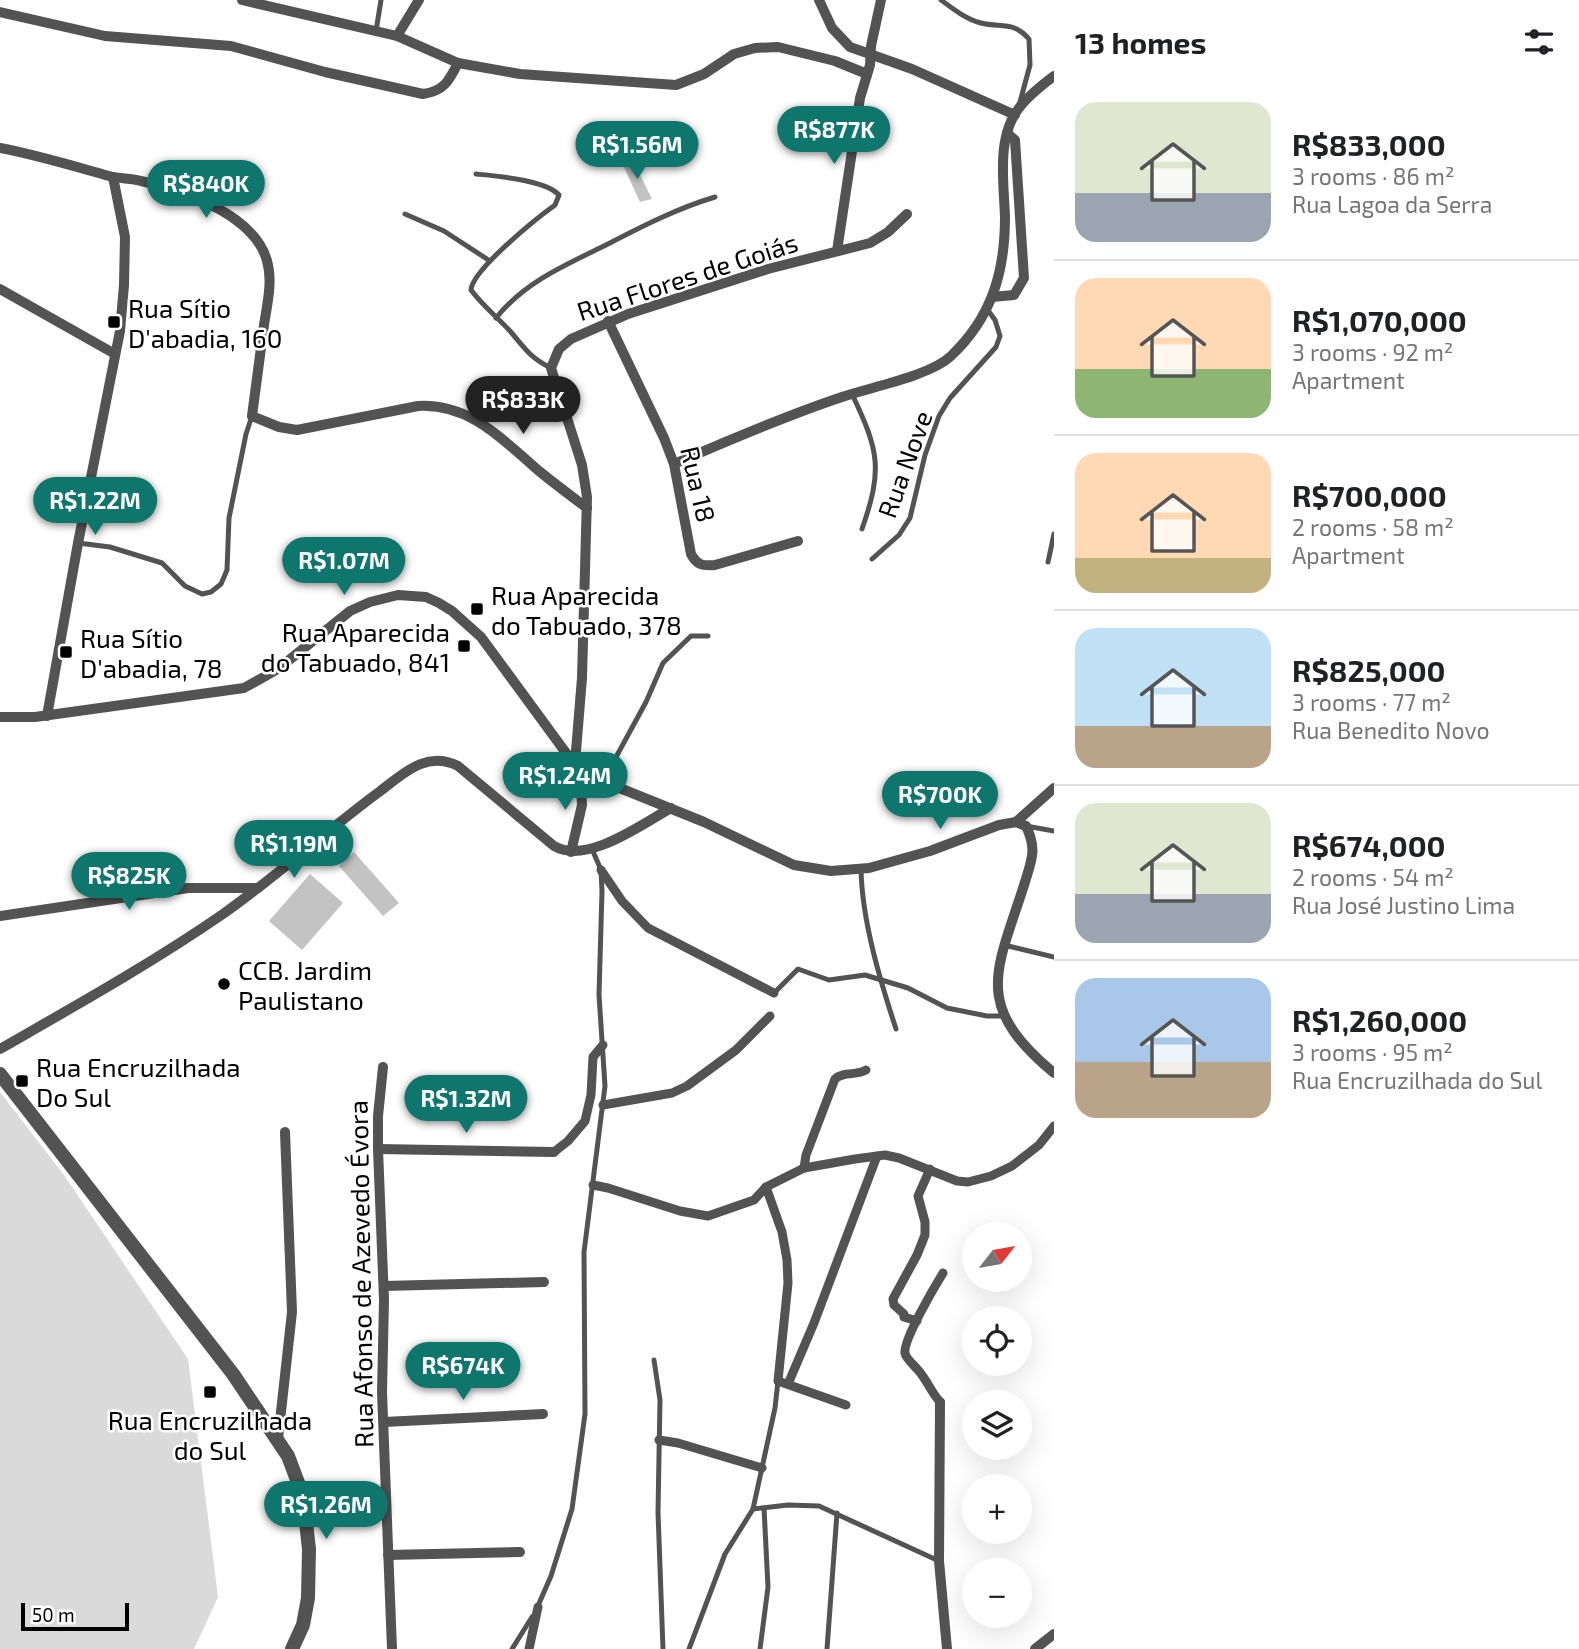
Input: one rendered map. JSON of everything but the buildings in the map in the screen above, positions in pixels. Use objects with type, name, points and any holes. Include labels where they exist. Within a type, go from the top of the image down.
[{"type":"street","points":[[242,0],[397,36],[458,63],[520,74],[676,85],[704,74],[734,54],[755,48],[778,47],[835,61],[867,74]]},
{"type":"street","points":[[397,36],[419,0]]},
{"type":"street","points":[[818,0],[832,27],[850,47],[912,69],[1016,112]]},
{"type":"street","points":[[837,251],[862,86],[867,74],[870,46],[881,0]]},
{"type":"street","points":[[0,12],[105,36],[231,46],[326,72],[423,94],[439,92],[450,80],[458,63]]},
{"type":"street","points":[[674,464],[761,426],[936,366],[950,358],[969,337],[987,309],[1001,273],[1005,215],[1002,164],[1016,112],[1054,76]]},
{"type":"street","points":[[992,297],[1014,295],[1024,278],[1015,140],[1008,134]]},
{"type":"street","points":[[0,148],[113,177],[142,181],[200,199],[226,212],[259,244],[267,261],[269,290],[253,416],[279,427],[308,429],[418,406],[438,406],[465,414],[490,428],[587,508]]},
{"type":"street","points":[[47,716],[120,331],[125,236],[113,177]]},
{"type":"street","name":"Rua Flores de Goiás","points":[[551,368],[559,349],[571,339],[608,321],[768,269],[870,243],[888,232],[907,214]]},
{"type":"street","points":[[0,289],[115,354]]},
{"type":"street","name":"Rua 18","points":[[608,321],[674,464],[691,554],[698,564],[715,565],[799,541]]},
{"type":"street","points":[[551,368],[585,476],[587,508],[578,767],[582,806],[571,852]]},
{"type":"street","points":[[0,717],[23,719],[244,688],[278,669],[350,611],[382,598],[413,595],[439,603],[481,637],[578,767],[603,781],[671,808],[794,865],[831,872],[861,869],[930,851],[999,825],[1021,824],[1054,788]]},
{"type":"street","points":[[0,1049],[194,932],[258,888],[411,768],[430,760],[458,765],[554,846],[571,852],[592,849],[671,808]]},
{"type":"street","points":[[1021,824],[1034,847],[1004,945],[997,979],[999,998],[1004,1016],[1026,1047],[1054,1073]]},
{"type":"street","points":[[601,870],[622,901],[648,928],[774,993]]},
{"type":"street","points":[[0,916],[188,888],[258,888]]},
{"type":"street","points":[[603,1105],[673,1093],[687,1086],[736,1049],[770,1016]]},
{"type":"street","points":[[378,1149],[554,1152],[568,1141],[585,1121],[591,1095],[593,1057],[603,1045]]},
{"type":"street","name":"Rua Afonso de Azevedo Évora","points":[[383,1067],[378,1149],[384,1286],[382,1370],[392,1649]]},
{"type":"street","points":[[804,1168],[806,1155],[835,1079],[841,1074],[866,1070]]},
{"type":"street","points":[[0,1074],[195,1324],[278,1439],[299,1482],[308,1530],[308,1598],[303,1625],[292,1649]]},
{"type":"street","points":[[593,1185],[701,1216],[715,1215],[747,1203],[759,1196],[766,1187],[804,1168],[877,1156],[899,1158],[957,1181],[968,1182],[991,1176],[1012,1166],[1039,1145],[1054,1126]]},
{"type":"street","points":[[278,1439],[292,1312],[285,1132]]},
{"type":"street","points":[[789,1384],[877,1156]]},
{"type":"street","points":[[917,1321],[904,1317],[894,1305],[893,1299],[925,1235],[925,1222],[918,1196],[930,1169]]},
{"type":"street","points":[[766,1187],[782,1231],[788,1260],[778,1381],[846,1405]]},
{"type":"street","points":[[943,1273],[917,1321],[905,1355],[940,1402],[939,1561],[947,1649]]},
{"type":"street","points":[[384,1286],[544,1282]]},
{"type":"street","points":[[384,1422],[543,1414]]},
{"type":"street","points":[[659,1440],[701,1449],[762,1468]]},
{"type":"street","points":[[388,1555],[520,1552]]},
{"type":"street","points":[[529,1649],[538,1606]]},
{"type":"street","points":[[1035,1649],[1054,1633]]},
{"type":"lane","points":[[376,31],[381,0]]},
{"type":"lane","points":[[941,0],[968,18],[986,24],[1017,28],[1029,39],[1030,65],[1016,112]]},
{"type":"lane","points":[[476,174],[532,184],[551,189],[559,195],[555,205],[490,261],[472,282],[471,290],[530,355],[551,368]]},
{"type":"lane","points":[[496,318],[514,297],[562,266],[663,216],[715,197]]},
{"type":"lane","points":[[405,214],[444,231],[490,261]]},
{"type":"lane","name":"Rua Nove","points":[[872,559],[899,535],[910,518],[925,455],[939,416],[950,398],[996,347],[1000,336],[995,320],[987,309]]},
{"type":"lane","points":[[852,394],[869,433],[876,460],[874,493],[862,529]]},
{"type":"lane","points":[[78,543],[110,547],[162,563],[192,590],[202,594],[211,592],[221,584],[227,570],[229,518],[246,434],[253,416]]},
{"type":"lane","points":[[1048,562],[1054,534]]},
{"type":"lane","points":[[603,781],[646,702],[663,663],[691,636],[708,636]]},
{"type":"lane","points":[[1021,824],[1054,831]]},
{"type":"lane","points":[[512,1649],[538,1606],[567,1527],[581,1450],[585,1400],[584,1252],[605,1086],[599,995],[603,909],[601,870],[592,849]]},
{"type":"lane","points":[[861,869],[881,980],[896,1029]]},
{"type":"lane","points":[[1004,945],[1054,957]]},
{"type":"lane","points":[[774,993],[798,970],[829,980],[865,975],[908,988],[947,1008],[986,1016],[1004,1016]]},
{"type":"lane","points":[[654,1360],[660,1400],[658,1513],[663,1649]]},
{"type":"lane","points":[[689,1649],[725,1555],[753,1509],[775,1408],[778,1381]]},
{"type":"lane","points":[[753,1509],[808,1504],[837,1513],[939,1561]]},
{"type":"lane","points":[[760,1649],[768,1587],[764,1508]]},
{"type":"lane","points":[[827,1649],[837,1513]]},
{"type":"shaded area","points":[[0,1092],[64,1175],[188,1359],[218,1597],[194,1649],[0,1649]]},
{"type":"place","name":"Rua Sítio D'abadia, 160","points":[[114,322]]},
{"type":"place","name":"Rua Aparecida do Tabuado, 378","points":[[477,609]]},
{"type":"place","name":"Rua Aparecida do Tabuado, 841","points":[[464,646]]},
{"type":"place","name":"Rua Sítio D'abadia, 78","points":[[66,652]]},
{"type":"place","name":"CCB. Jardim Paulistano","points":[[224,984]]},
{"type":"place","name":"Rua Encruzilhada Do Sul","points":[[22,1081]]},
{"type":"place","name":"Rua Encruzilhada do Sul","points":[[210,1392]]}]
